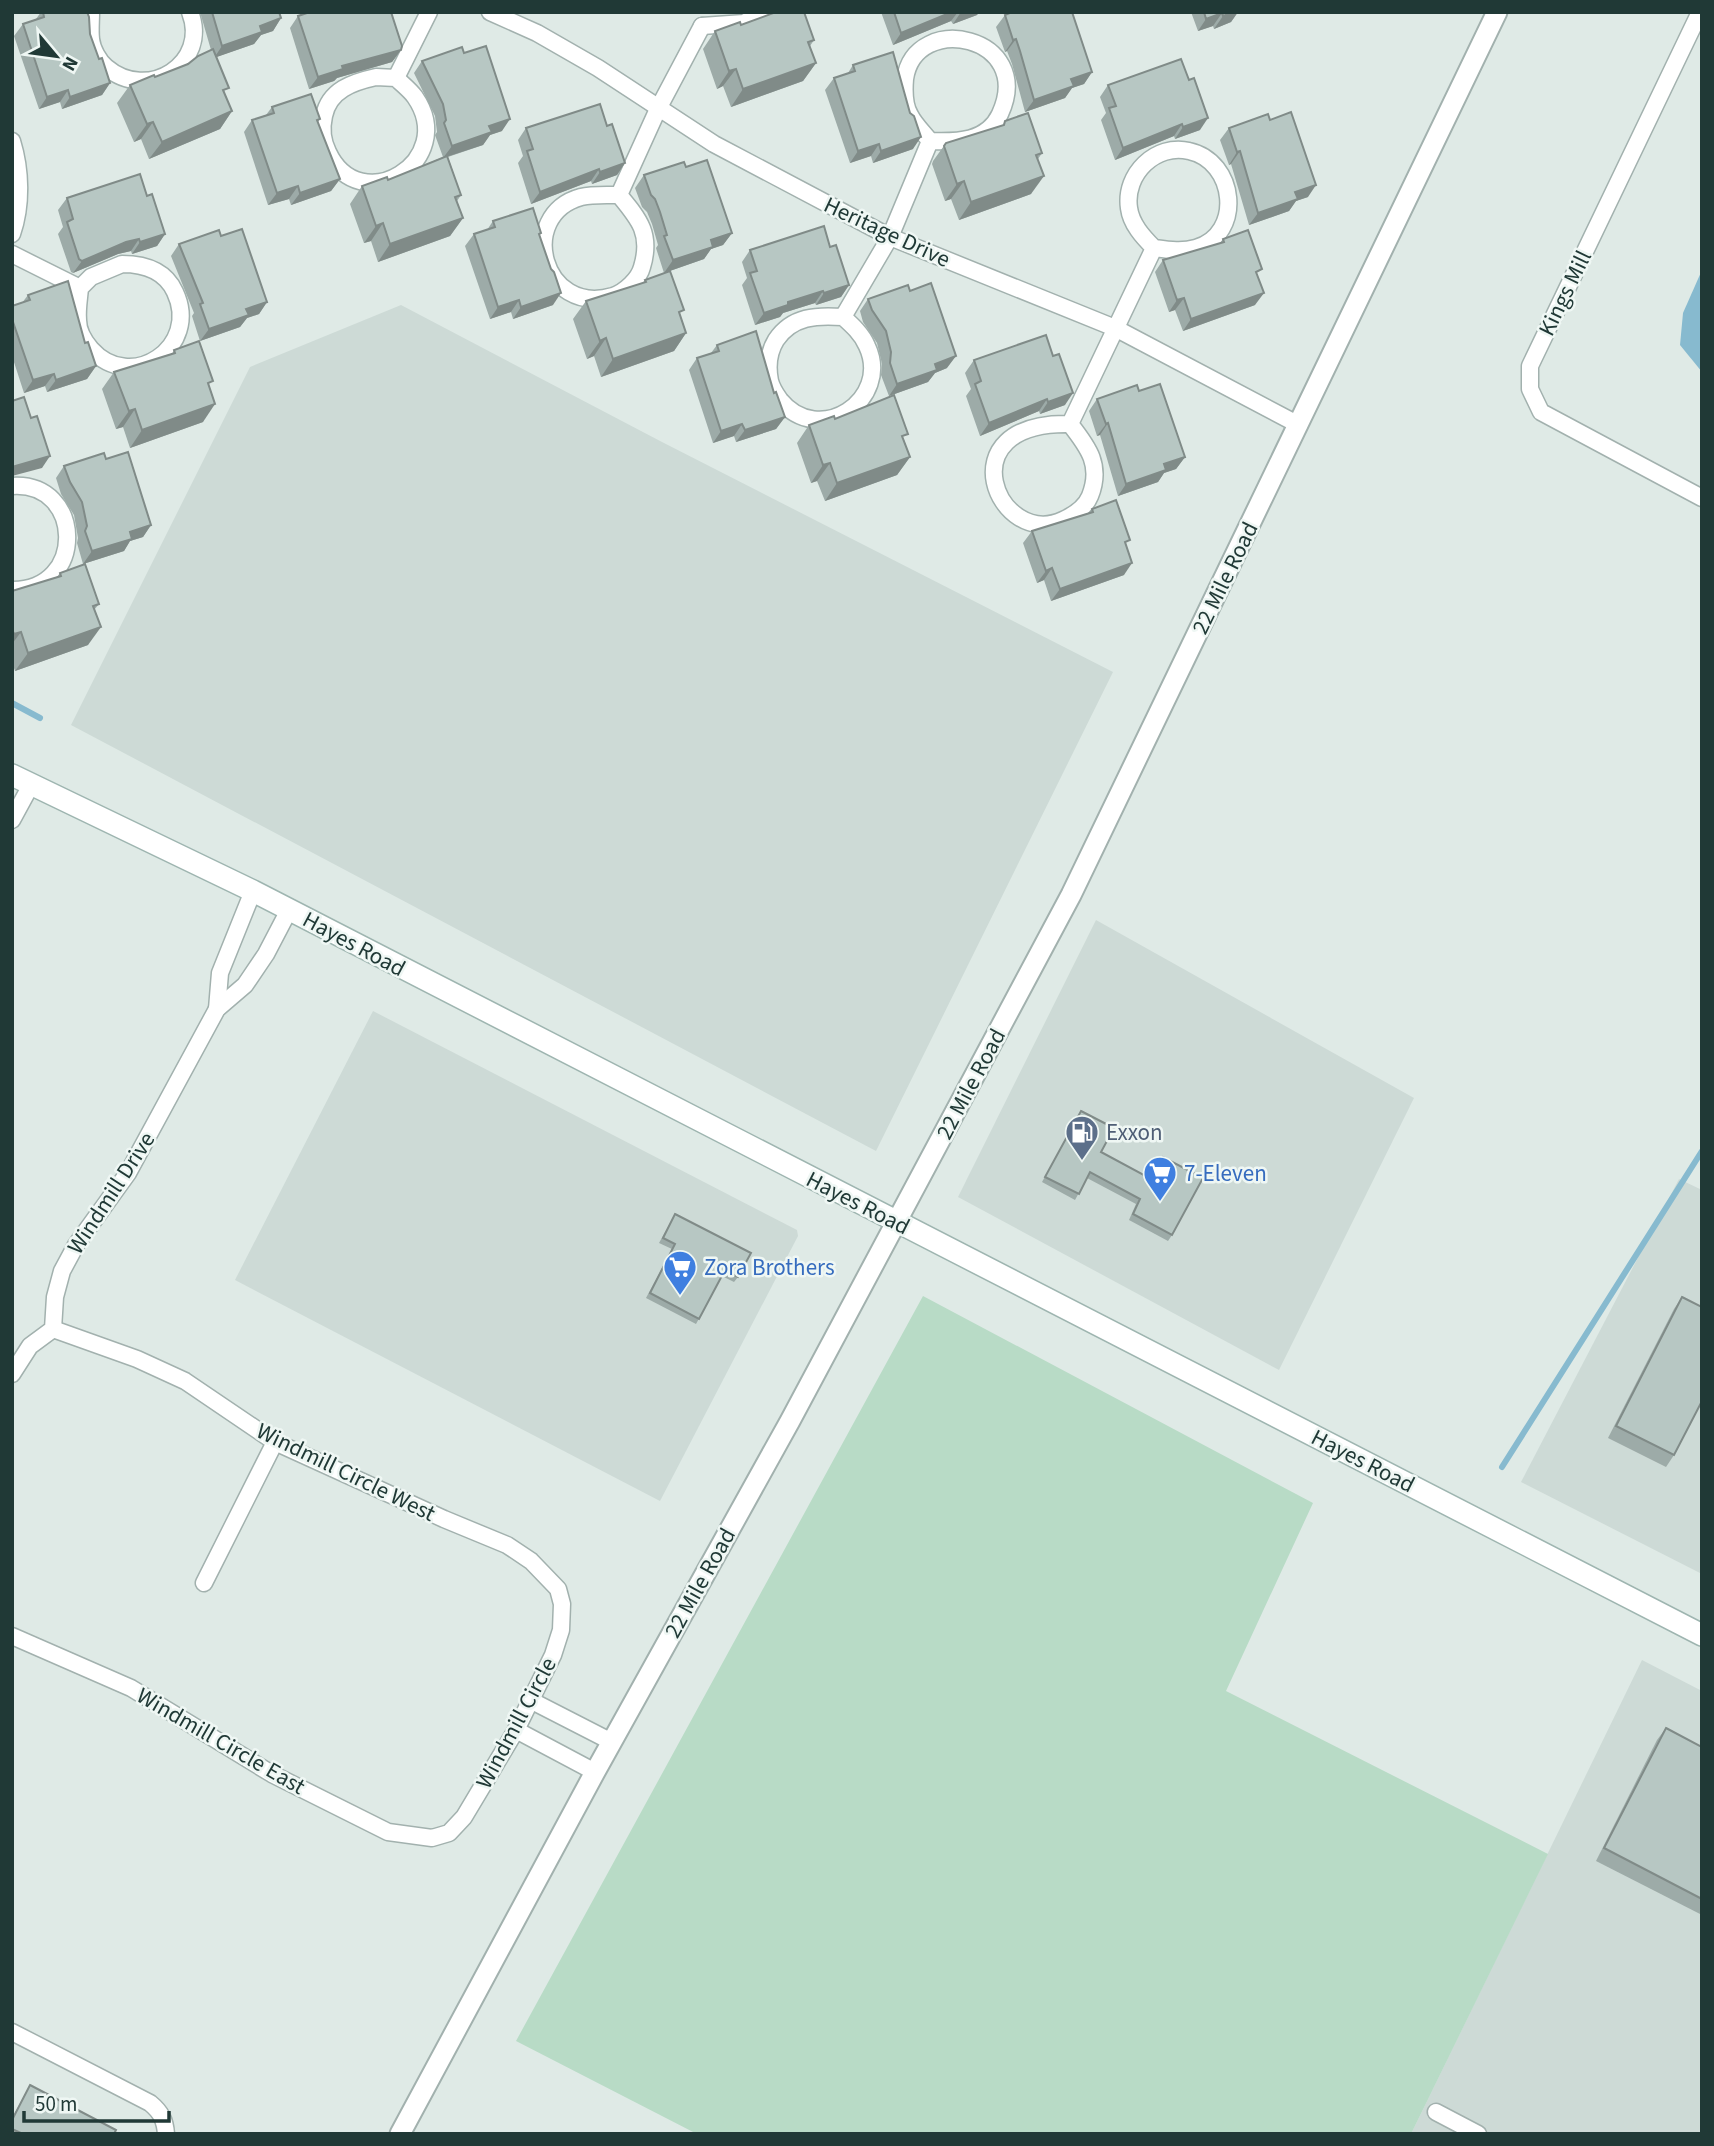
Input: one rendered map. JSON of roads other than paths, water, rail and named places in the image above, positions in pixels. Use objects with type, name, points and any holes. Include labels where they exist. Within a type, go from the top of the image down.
[{"type":"main road","name":"Hayes Road","points":[[12,775],[253,891],[1702,1636]]},
{"type":"street","points":[[91,12],[91,41],[100,62],[117,76],[133,82],[149,82],[166,76],[181,65],[190,49],[194,30],[190,12]]},
{"type":"street","points":[[396,78],[429,12]]},
{"type":"street","name":"Heritage Drive","points":[[490,12],[537,33],[598,68],[714,144],[890,237],[1115,328],[1298,425]]},
{"type":"street","points":[[619,195],[697,19],[744,23],[762,12]]},
{"type":"street","name":"22 Mile Road","points":[[400,2134],[595,1772],[790,1421],[1071,895],[1497,12]]},
{"type":"street","name":"Kings Mill","points":[[1700,12],[1530,366],[1530,389],[1541,412],[1702,498]]},
{"type":"street","points":[[956,38],[980,43],[1001,64],[1007,81],[1006,100],[996,122],[982,135],[960,142],[930,141],[909,114],[904,92],[906,73],[918,54],[937,41],[956,38]]},
{"type":"street","points":[[376,77],[396,78],[415,97],[423,115],[426,124],[424,146],[412,167],[397,178],[376,183],[352,179],[334,164],[322,139],[324,114],[336,94],[352,82],[376,77]]},
{"type":"street","points":[[12,141],[17,156],[19,185],[12,234]]},
{"type":"street","points":[[843,317],[890,237],[930,141]]},
{"type":"street","points":[[1172,150],[1189,150],[1204,156],[1215,165],[1227,186],[1229,206],[1223,225],[1212,238],[1199,247],[1176,251],[1154,248],[1139,232],[1129,209],[1129,189],[1136,173],[1153,156],[1172,150]]},
{"type":"street","points":[[619,195],[643,226],[647,247],[641,271],[628,288],[618,295],[602,299],[583,298],[569,293],[554,280],[546,266],[543,246],[547,226],[561,208],[580,197],[619,195]]},
{"type":"street","points":[[1070,424],[1154,248]]},
{"type":"street","points":[[12,254],[80,288]]},
{"type":"street","points":[[121,264],[139,264],[154,270],[166,278],[180,303],[181,319],[176,338],[155,361],[136,367],[114,366],[99,358],[84,341],[78,322],[80,288],[91,277],[121,264]]},
{"type":"street","points":[[820,316],[843,317],[868,347],[872,371],[867,391],[848,412],[829,420],[806,419],[789,411],[772,389],[767,370],[771,349],[782,332],[798,320],[820,316]]},
{"type":"street","points":[[1053,423],[1070,424],[1094,462],[1095,480],[1088,500],[1076,514],[1054,524],[1028,523],[1009,511],[996,491],[993,471],[997,456],[1007,439],[1028,428],[1053,423]]},
{"type":"street","points":[[12,486],[22,485],[40,491],[52,499],[63,513],[68,528],[68,545],[63,561],[55,573],[43,583],[23,590],[12,590]]},
{"type":"street","points":[[12,820],[31,785]]},
{"type":"street","name":"Windmill Drive","points":[[217,1009],[220,974],[253,891]]},
{"type":"street","name":"Windmill Drive","points":[[53,1329],[55,1297],[62,1270],[76,1245],[128,1173],[217,1009],[245,985],[266,954],[289,911]]},
{"type":"street","points":[[12,1374],[30,1346],[53,1329]]},
{"type":"street","name":"Windmill Circle West","points":[[53,1329],[137,1359],[185,1381],[275,1442],[444,1520],[506,1545],[531,1560],[558,1588]]},
{"type":"street","points":[[204,1583],[275,1442]]},
{"type":"street","name":"Windmill Circle","points":[[432,1838],[449,1833],[464,1817],[532,1701],[561,1630],[562,1604],[558,1588]]},
{"type":"street","name":"Windmill Circle East","points":[[12,1636],[131,1688],[272,1774],[366,1822],[388,1832],[432,1838]]},
{"type":"street","points":[[532,1701],[612,1742]]},
{"type":"street","points":[[516,1730],[595,1772]]},
{"type":"street","points":[[12,2032],[150,2103],[159,2111],[165,2128]]},
{"type":"street","points":[[1436,2112],[1478,2134]]},
{"type":"water","points":[[1702,270],[1702,372],[1680,345],[1683,313]]},
{"type":"waterway","points":[[12,703],[40,718]]},
{"type":"waterway","points":[[1502,1467],[1702,1151]]},
{"type":"place","name":"Exxon","points":[[1082,1162]]},
{"type":"place","name":"7-Eleven","points":[[1160,1203]]},
{"type":"place","name":"Zora Brothers","points":[[680,1297]]}]
